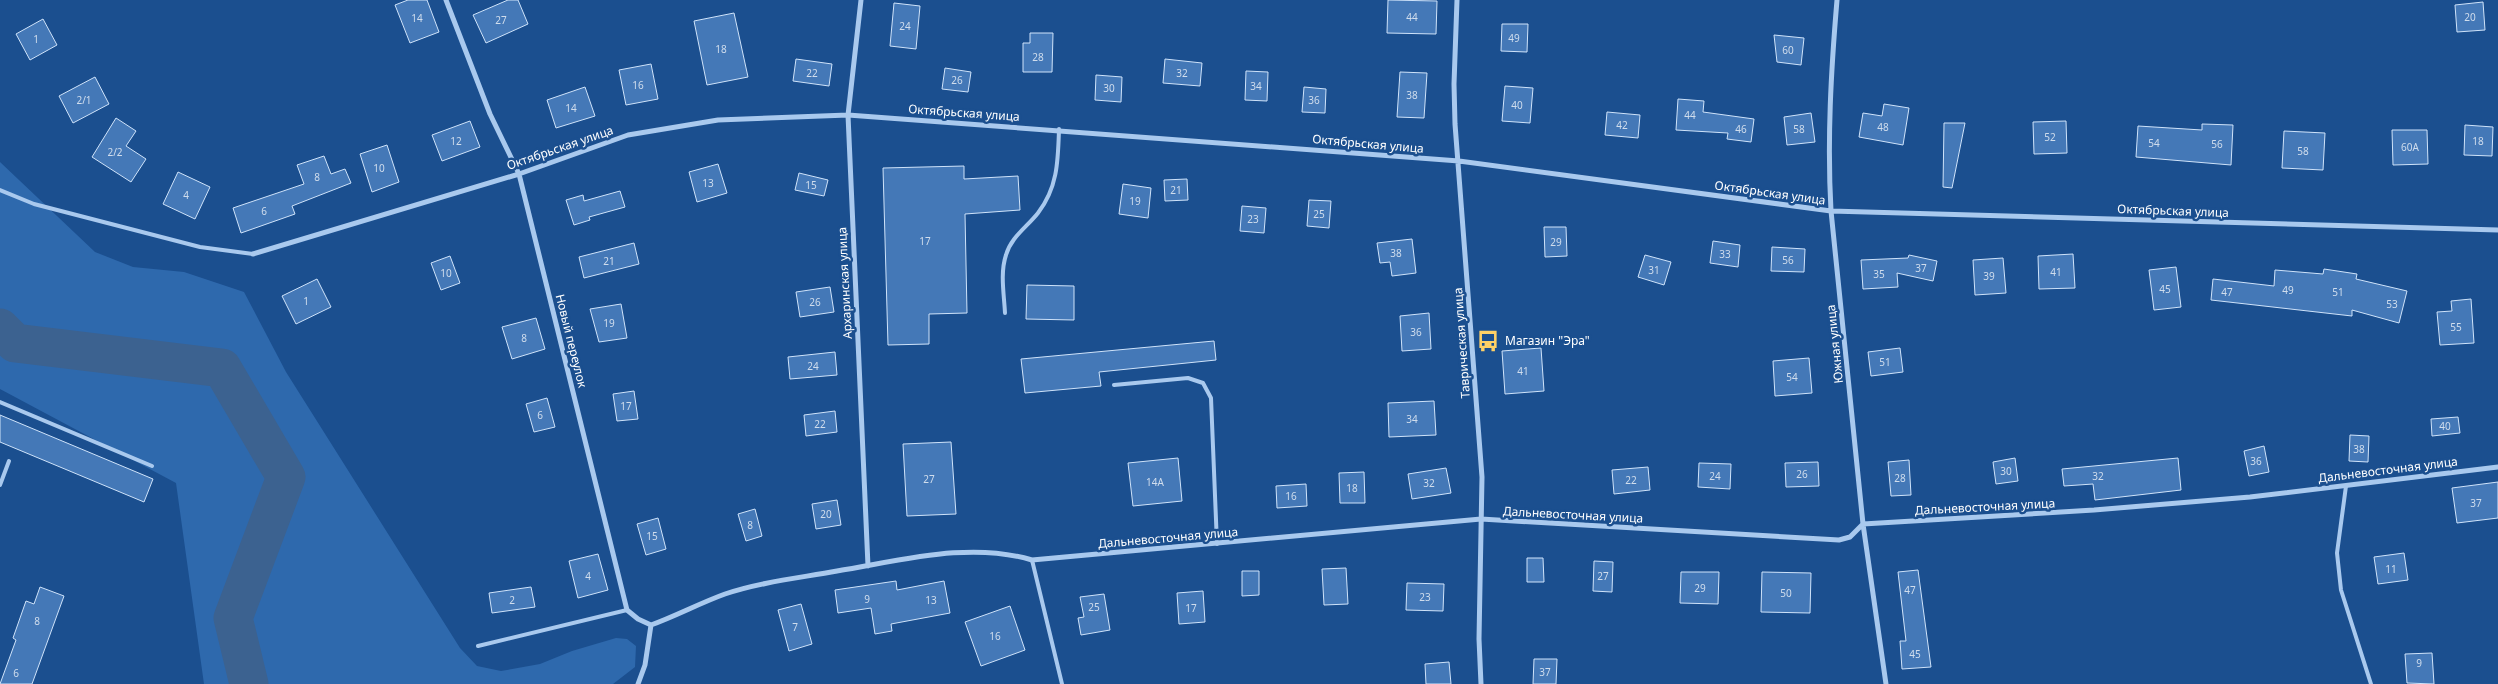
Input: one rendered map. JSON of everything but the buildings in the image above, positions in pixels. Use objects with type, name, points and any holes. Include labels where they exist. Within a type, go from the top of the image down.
[{"type":"street","name":"Новый переулок","points":[[446,0],[490,114],[519,174],[627,610]]},
{"type":"street","name":"Архаринская улица","points":[[861,0],[848,115],[868,566]]},
{"type":"street","name":"Таврическая улица","points":[[1457,0],[1454,84],[1482,477],[1481,684]]},
{"type":"street","name":"Южная улица","points":[[1837,0],[1830,85],[1829,165],[1831,211],[1864,524],[1886,684]]},
{"type":"street","name":"Октябрьская улица","points":[[253,254],[519,174],[628,135],[718,120],[848,115],[1059,129],[1459,161],[1831,211],[2498,230]]},
{"type":"street","name":"Дальневосточная улица","points":[[651,625],[696,605],[756,585],[868,566],[976,551],[1013,554],[1032,560],[1481,519],[1839,540],[1850,537],[1864,524],[2094,510],[2250,497],[2498,467]]},
{"type":"street","points":[[627,610],[638,619],[651,625],[645,665],[638,684]]},
{"type":"lane","points":[[1005,312],[1003,273],[1006,255],[1013,240],[1038,213],[1051,194],[1058,172],[1059,129]]},
{"type":"lane","points":[[0,190],[34,204],[200,247],[253,254]]},
{"type":"lane","points":[[1114,385],[1188,378],[1203,383],[1211,398],[1217,544]]},
{"type":"lane","points":[[0,402],[152,466]]},
{"type":"lane","points":[[0,485],[9,461]]},
{"type":"lane","points":[[2346,486],[2337,552],[2342,590],[2371,684]]},
{"type":"lane","points":[[1032,560],[1062,684]]},
{"type":"lane","points":[[478,646],[627,610]]},
{"type":"shaded area","points":[[0,162],[95,252],[133,267],[184,272],[244,292],[286,372],[460,648],[477,666],[501,671],[540,664],[572,651],[616,638],[627,639],[636,646],[635,667],[613,684],[204,684],[176,483],[0,389]]},
{"type":"waterway","points":[[0,328],[15,343],[222,368],[286,477],[233,618],[249,684]]},
{"type":"place","name":"Магазин \"Эра\"","points":[[1488,341]]}]
